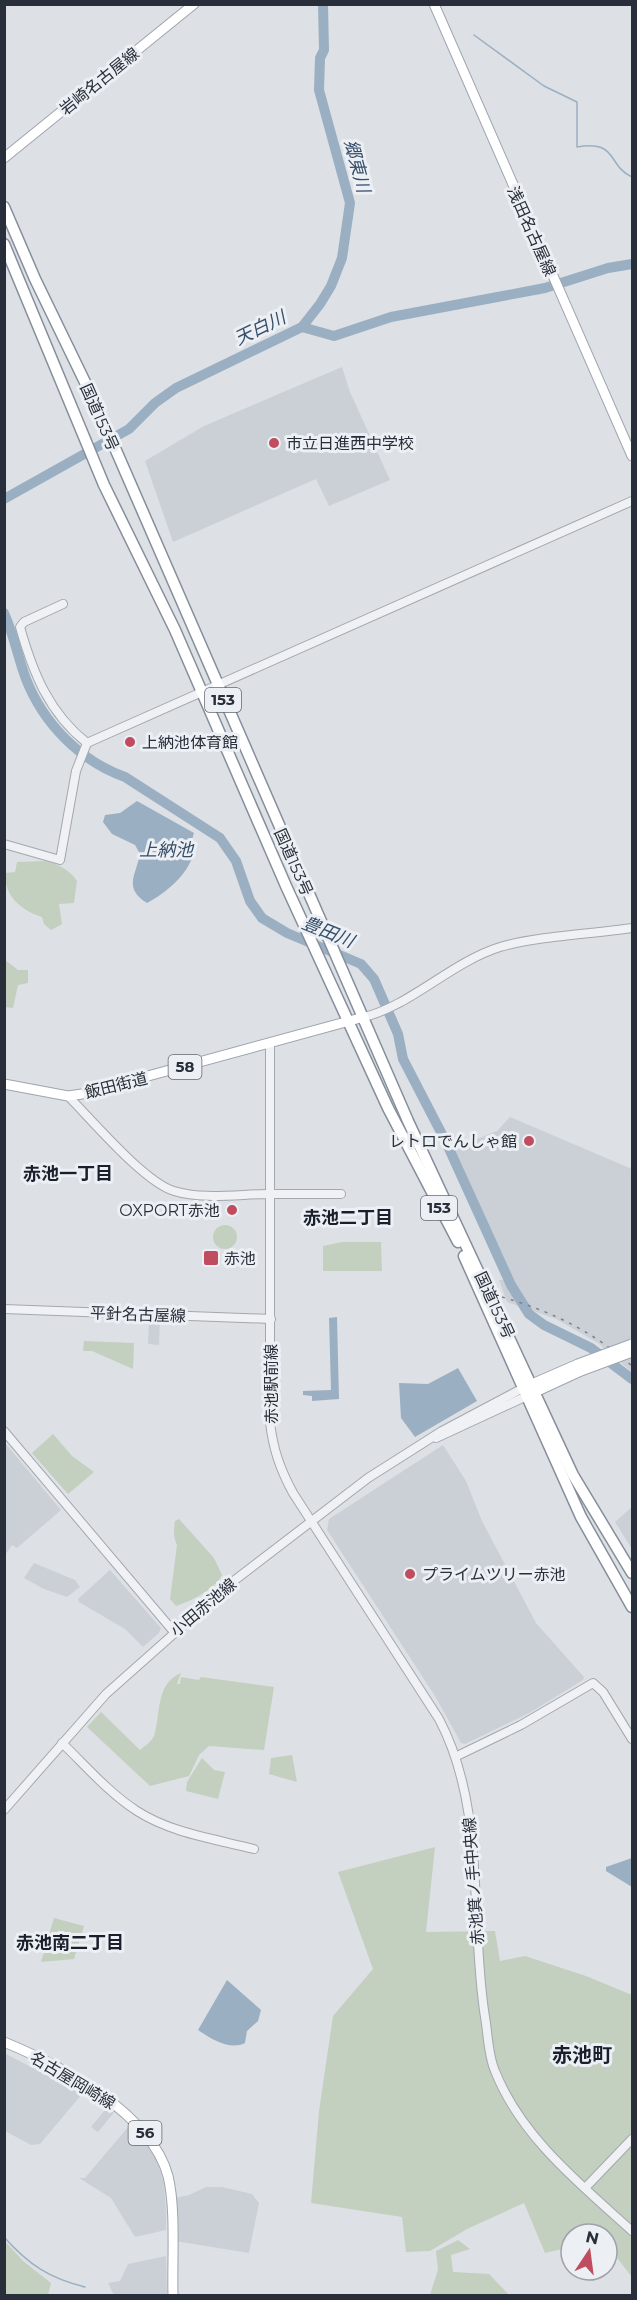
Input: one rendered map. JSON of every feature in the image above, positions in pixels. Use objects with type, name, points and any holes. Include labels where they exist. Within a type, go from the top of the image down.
[{"type":"highway","name":"国道153号","points":[[4,207],[35,279],[98,409],[323,928],[366,1016],[408,1121],[529,1390],[581,1517],[633,1607]]},
{"type":"highway","name":"国道153号","points":[[4,244],[104,485],[202,692],[388,1108],[573,1475],[633,1573]]},
{"type":"main road","name":"岩崎名古屋線","points":[[4,158],[194,4]]},
{"type":"main road","name":"浅田名古屋線","points":[[434,4],[544,259],[633,456]]},
{"type":"main road","name":"飯田街道","points":[[4,1084],[68,1096],[270,1044],[366,1016]]},
{"type":"main road","points":[[529,1390],[633,1344]]},
{"type":"main road","points":[[580,1368],[633,1352]]},
{"type":"main road","name":"名古屋岡崎線","points":[[4,2042],[35,2056],[124,2111],[154,2146],[169,2183],[172,2295]]},
{"type":"street","points":[[83,749],[216,684],[633,501]]},
{"type":"street","points":[[4,844],[60,860],[83,749],[48,701],[33,671],[20,627],[24,622],[63,604]]},
{"type":"street","points":[[366,1016],[389,1006],[441,975],[500,947],[633,928]]},
{"type":"street","name":"赤池駅前線","points":[[270,1044],[270,1422],[273,1447],[280,1469],[310,1521]]},
{"type":"street","points":[[68,1096],[140,1167],[164,1186],[193,1194],[341,1194]]},
{"type":"street","name":"平針名古屋線","points":[[4,1309],[271,1319]]},
{"type":"street","name":"小田赤池線","points":[[4,1810],[106,1694],[231,1582],[368,1478],[433,1439],[529,1390]]},
{"type":"street","points":[[4,1431],[174,1632]]},
{"type":"street","name":"赤池箕ノ手中央線","points":[[310,1521],[439,1719],[457,1756],[468,1804],[480,1985],[494,2069],[526,2128],[633,2231]]},
{"type":"street","points":[[457,1756],[520,1725],[594,1683],[603,1692],[633,1739]]},
{"type":"street","points":[[62,1743],[137,1811],[176,1829],[254,1849]]},
{"type":"street","points":[[586,2187],[633,2139]]},
{"type":"shaded area","name":"市立日進西中学校","points":[[342,367],[350,392],[390,480],[329,506],[316,479],[173,542],[145,461],[204,426]]},
{"type":"shaded area","points":[[510,1117],[632,1169],[632,1372],[598,1343],[556,1319],[507,1302],[499,1280],[510,1279],[452,1149],[497,1131]]},
{"type":"shaded area","points":[[149,1321],[160,1321],[159,1345],[148,1344]]},
{"type":"shaded area","points":[[5,1443],[61,1510],[17,1548],[12,1545],[5,1555]]},
{"type":"shaded area","points":[[443,1445],[466,1481],[482,1521],[536,1623],[584,1677],[583,1680],[531,1712],[465,1744],[461,1743],[435,1696],[327,1530],[329,1519]]},
{"type":"shaded area","points":[[632,1507],[632,1549],[615,1522]]},
{"type":"shaded area","points":[[34,1563],[75,1580],[80,1587],[67,1597],[44,1589],[24,1578]]},
{"type":"shaded area","points":[[110,1570],[161,1628],[159,1633],[143,1647],[125,1629],[79,1602],[78,1599]]},
{"type":"shaded area","points":[[4,2053],[68,2086],[71,2082],[76,2085],[74,2090],[82,2094],[40,2144],[31,2145],[5,2131]]},
{"type":"shaded area","points":[[109,2105],[116,2110],[98,2132],[91,2127]]},
{"type":"shaded area","points":[[129,2126],[138,2131],[156,2158],[164,2183],[166,2210],[166,2230],[135,2237],[111,2198],[79,2178],[85,2178]]},
{"type":"shaded area","points":[[206,2187],[222,2187],[252,2194],[259,2203],[249,2253],[175,2241],[175,2198],[189,2195]]},
{"type":"shaded area","points":[[166,2256],[167,2295],[114,2295],[108,2283],[120,2281],[128,2264]]},
{"type":"green space","points":[[45,861],[63,868],[77,881],[74,903],[59,904],[62,924],[51,930],[44,924],[42,917],[21,907],[11,895],[5,881],[5,873],[15,872],[17,862]]},
{"type":"green space","points":[[4,959],[18,970],[28,970],[28,983],[18,985],[13,1008],[5,1007]]},
{"type":"green space","points":[[225,1225],[234,1228],[237,1237],[234,1246],[225,1249],[216,1246],[213,1237],[216,1228]]},
{"type":"green space","points":[[342,1242],[381,1242],[382,1271],[323,1271],[323,1246]]},
{"type":"green space","points":[[84,1341],[134,1343],[133,1369],[92,1351],[83,1351]]},
{"type":"green space","points":[[53,1434],[72,1456],[94,1472],[68,1494],[32,1453]]},
{"type":"green space","points":[[179,1519],[214,1558],[222,1575],[208,1590],[176,1606],[170,1599],[177,1545],[174,1536],[175,1521]]},
{"type":"green space","points":[[181,1673],[177,1684],[180,1684],[181,1677],[199,1680],[201,1677],[274,1687],[264,1750],[209,1746],[199,1755],[189,1776],[150,1786],[87,1727],[101,1712],[140,1750],[154,1736],[160,1700],[167,1684]]},
{"type":"green space","points":[[292,1755],[297,1782],[269,1774],[271,1758]]},
{"type":"green space","points":[[202,1758],[214,1770],[225,1772],[218,1799],[186,1791],[187,1782]]},
{"type":"green space","points":[[435,1847],[426,1932],[495,1931],[500,1961],[525,1956],[586,1976],[632,1995],[632,2277],[619,2260],[619,2222],[559,2222],[559,2250],[545,2253],[524,2203],[467,2229],[430,2251],[406,2252],[402,2217],[311,2203],[319,2111],[333,2016],[373,1969],[338,1872]]},
{"type":"green space","points":[[54,1918],[84,1926],[74,1959],[41,1962]]},
{"type":"green space","points":[[4,2240],[23,2261],[51,2283],[48,2295],[5,2295]]},
{"type":"green space","points":[[458,2240],[470,2249],[451,2255],[453,2272],[489,2274],[509,2295],[430,2295],[438,2270],[436,2251]]},
{"type":"water","name":"上納池","points":[[137,801],[194,833],[194,850],[190,864],[168,889],[147,903],[135,892],[133,886],[140,854],[135,845],[112,834],[103,822],[105,815],[120,813]]},
{"type":"water","points":[[337,1317],[339,1399],[312,1401],[312,1396],[303,1395],[303,1391],[331,1390],[329,1318]]},
{"type":"water","points":[[458,1368],[477,1401],[415,1437],[401,1418],[399,1383],[428,1384]]},
{"type":"water","points":[[632,1858],[632,1887],[606,1871],[606,1867]]},
{"type":"water","points":[[227,1980],[261,2010],[258,2021],[247,2031],[245,2043],[239,2045],[226,2045],[198,2030]]},
{"type":"waterway","name":"天白川","points":[[4,499],[129,429],[155,403],[176,388],[302,327],[320,304],[331,286],[342,258],[350,203],[319,90],[320,58],[324,50],[323,4]]},
{"type":"waterway","points":[[474,35],[544,86],[577,102],[577,147],[600,147],[611,155],[624,172],[632,177]]},
{"type":"waterway","name":"天白川","points":[[302,327],[334,336],[391,317],[545,288],[608,268],[632,264]]},
{"type":"waterway","name":"豊田川","points":[[4,613],[33,695],[53,725],[78,751],[125,777],[220,838],[236,861],[250,901],[262,918],[287,933],[361,964],[374,979],[398,1034],[403,1059],[446,1142],[511,1285],[529,1314],[544,1325],[591,1348],[632,1379]]},
{"type":"waterway","points":[[4,2237],[40,2269],[50,2275],[85,2287]]},
{"type":"railway","points":[[502,1297],[538,1309],[571,1324],[603,1343],[632,1366]]},
{"type":"place","name":"市立日進西中学校","points":[[274,443]]},
{"type":"place","name":"上納池体育館","points":[[130,742]]},
{"type":"place","name":"レトロでんしゃ館","points":[[529,1141]]},
{"type":"place","name":"OXPORT赤池","points":[[232,1210]]},
{"type":"place","name":"赤池","points":[[211,1258]]},
{"type":"place","name":"プライムツリー赤池","points":[[410,1574]]},
{"type":"district","name":"赤池一丁目","points":[[68,1174]]},
{"type":"district","name":"赤池二丁目","points":[[348,1218]]},
{"type":"district","name":"赤池南二丁目","points":[[70,1943]]},
{"type":"district","name":"赤池町","points":[[582,2055]]},
{"type":"water label","name":"郷東川","points":[[357,166]]}]
